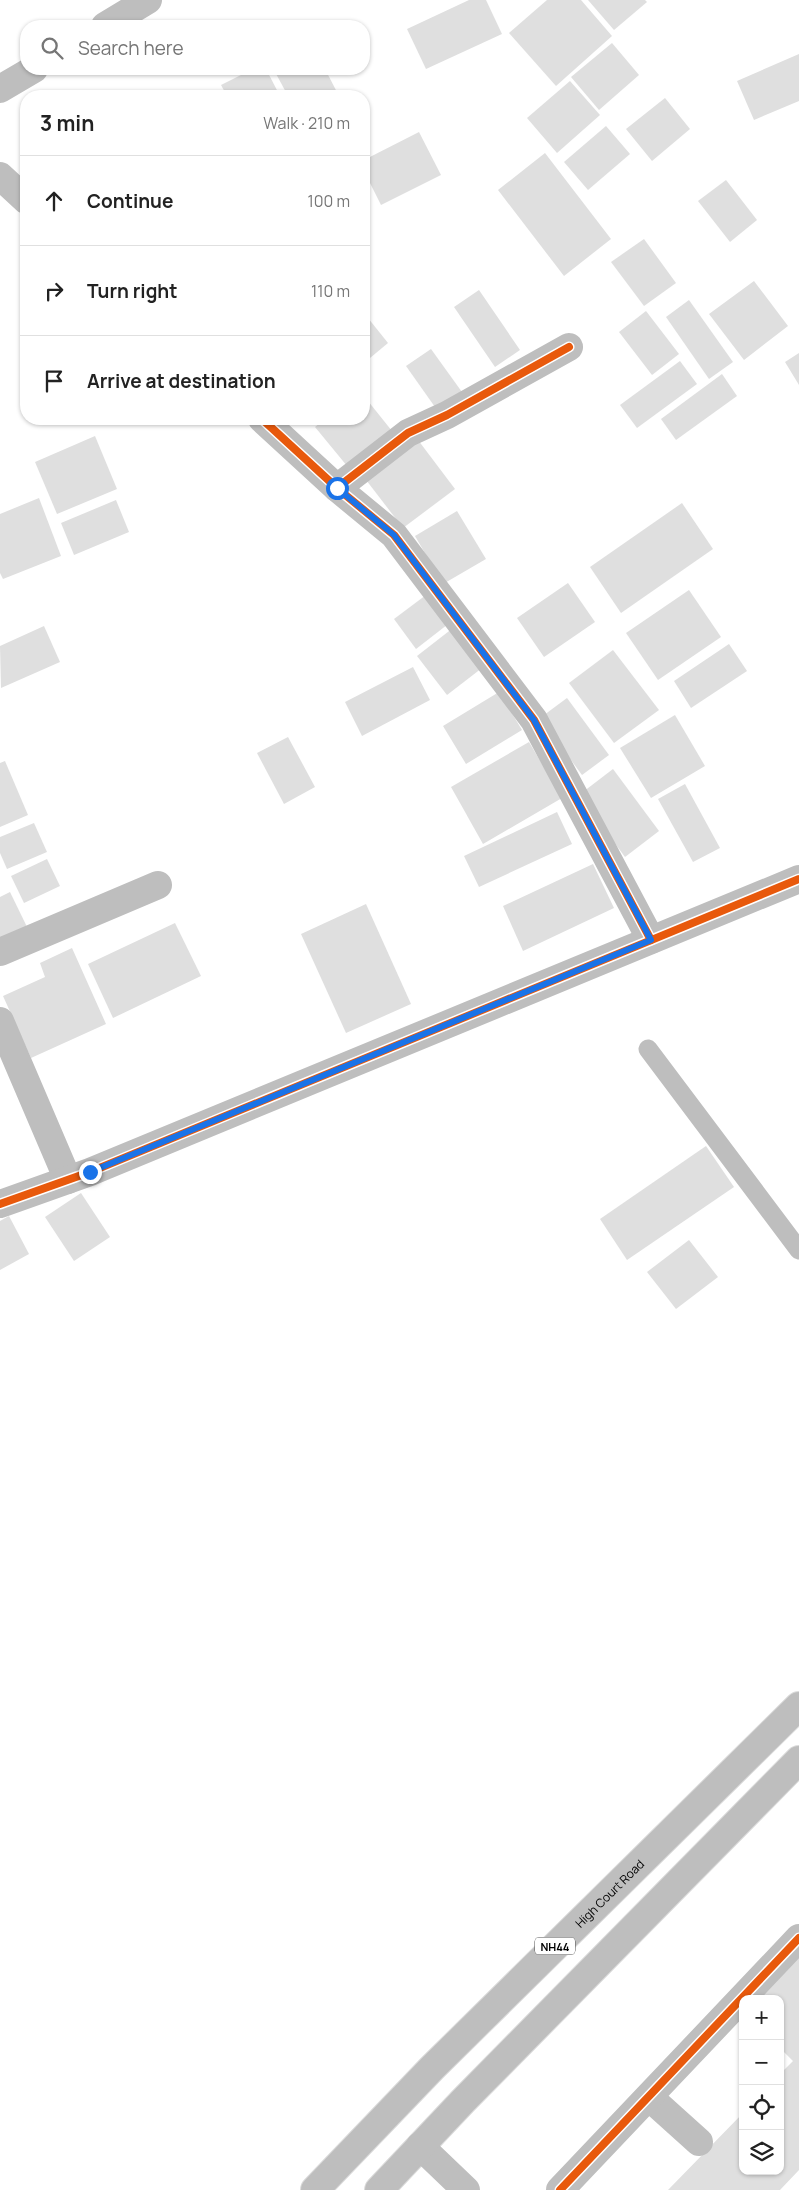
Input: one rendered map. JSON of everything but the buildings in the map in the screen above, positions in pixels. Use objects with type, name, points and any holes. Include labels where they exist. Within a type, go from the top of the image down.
[{"type":"main road","points":[[115,20],[148,0]]},
{"type":"main road","points":[[0,89],[24,75]]},
{"type":"main road","points":[[0,176],[20,194]]},
{"type":"main road","points":[[337,488],[408,433],[447,415],[569,347]]},
{"type":"main road","points":[[269,425],[337,488],[394,535],[534,720],[651,940]]},
{"type":"main road","points":[[0,1204],[68,1180],[799,879]]},
{"type":"main road","points":[[0,952],[158,885]]},
{"type":"main road","points":[[0,1021],[68,1180]]},
{"type":"main road","name":"High Court Road","points":[[315,2190],[439,2061],[799,1706]]},
{"type":"main road","points":[[378,2190],[799,1760]]},
{"type":"main road","points":[[560,2190],[799,1938]]},
{"type":"main road","points":[[649,2097],[699,2142]]},
{"type":"main road","points":[[420,2146],[466,2190]]},
{"type":"lane","points":[[648,1049],[799,1250]]},
{"type":"cycle path","points":[[337,488],[408,433],[447,415],[569,347]]},
{"type":"cycle path","points":[[269,425],[337,488],[394,535],[534,720],[651,940]]},
{"type":"cycle path","points":[[0,1204],[90,1172],[799,879]]},
{"type":"cycle path","points":[[560,2190],[799,1938]]},
{"type":"route","points":[[90,1172],[651,940],[534,720],[394,535],[337,488]]}]
